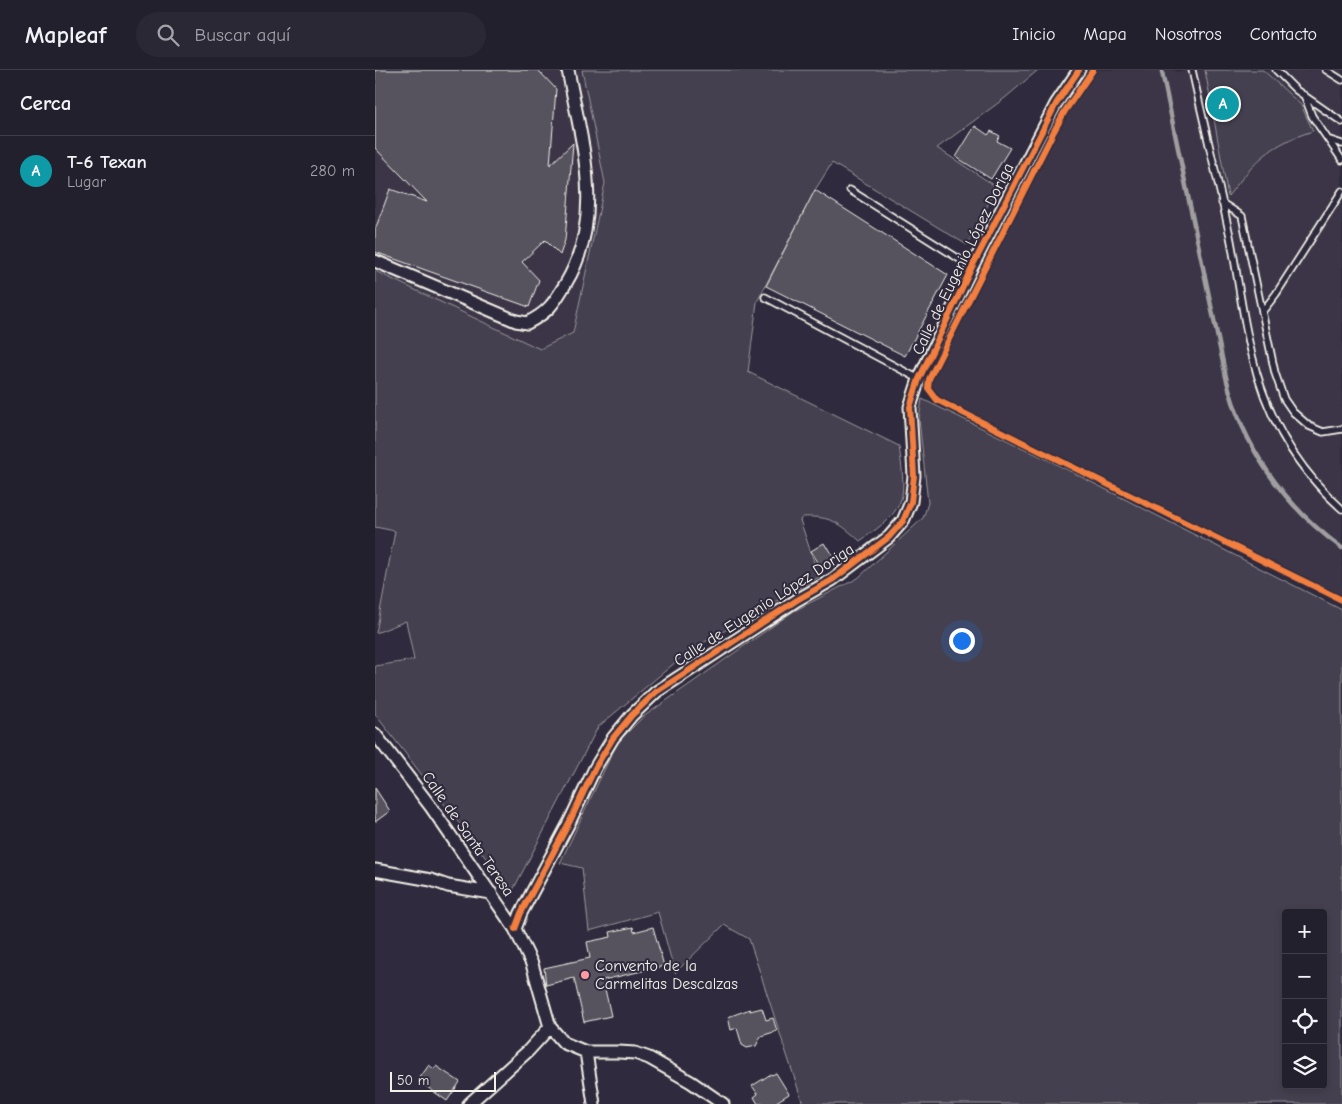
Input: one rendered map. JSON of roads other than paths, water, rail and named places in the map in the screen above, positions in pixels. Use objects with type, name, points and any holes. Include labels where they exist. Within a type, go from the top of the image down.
[{"type":"street","points":[[375,261],[516,321],[527,323],[552,307],[577,263],[588,218],[587,177],[568,70]]},
{"type":"street","name":"Calle de Eugenio López Doriga","points":[[515,929],[521,913],[570,821],[595,768],[613,738],[632,715],[656,692],[797,600],[832,580],[889,537],[903,521],[911,502],[914,476],[910,407],[919,379],[972,267],[1055,104],[1079,70]]},
{"type":"street","name":"Calle de Santa Teresa","points":[[375,734],[431,807],[515,929],[532,964],[550,1027],[564,1043],[586,1052],[619,1052],[649,1058],[691,1082],[723,1104]]},
{"type":"street","points":[[375,870],[491,893]]},
{"type":"street","points":[[469,1104],[528,1051],[550,1027]]},
{"type":"street","points":[[586,1052],[594,1104]]},
{"type":"lane","points":[[1192,70],[1222,203],[1252,356],[1265,398],[1279,429],[1302,466],[1321,490],[1342,509]]},
{"type":"lane","points":[[1276,70],[1304,96],[1342,122]]},
{"type":"lane","points":[[1326,70],[1342,80]]},
{"type":"lane","points":[[1304,96],[1312,116],[1342,160]]},
{"type":"lane","points":[[1330,140],[1342,144]]},
{"type":"lane","points":[[850,190],[972,267]]},
{"type":"lane","points":[[1262,312],[1276,294],[1342,191]]},
{"type":"lane","points":[[1222,203],[1242,216],[1275,373],[1284,399],[1293,412],[1309,426],[1323,432],[1342,429]]},
{"type":"lane","points":[[765,297],[919,379]]},
{"type":"waterway","points":[[1162,72],[1226,377],[1233,402],[1254,450],[1268,473],[1302,513],[1342,548]]},
{"type":"place","name":"T-6 Texan","points":[[1223,104]]},
{"type":"place","name":"Convento de la Carmelitas Descalzas","points":[[585,975]]}]
